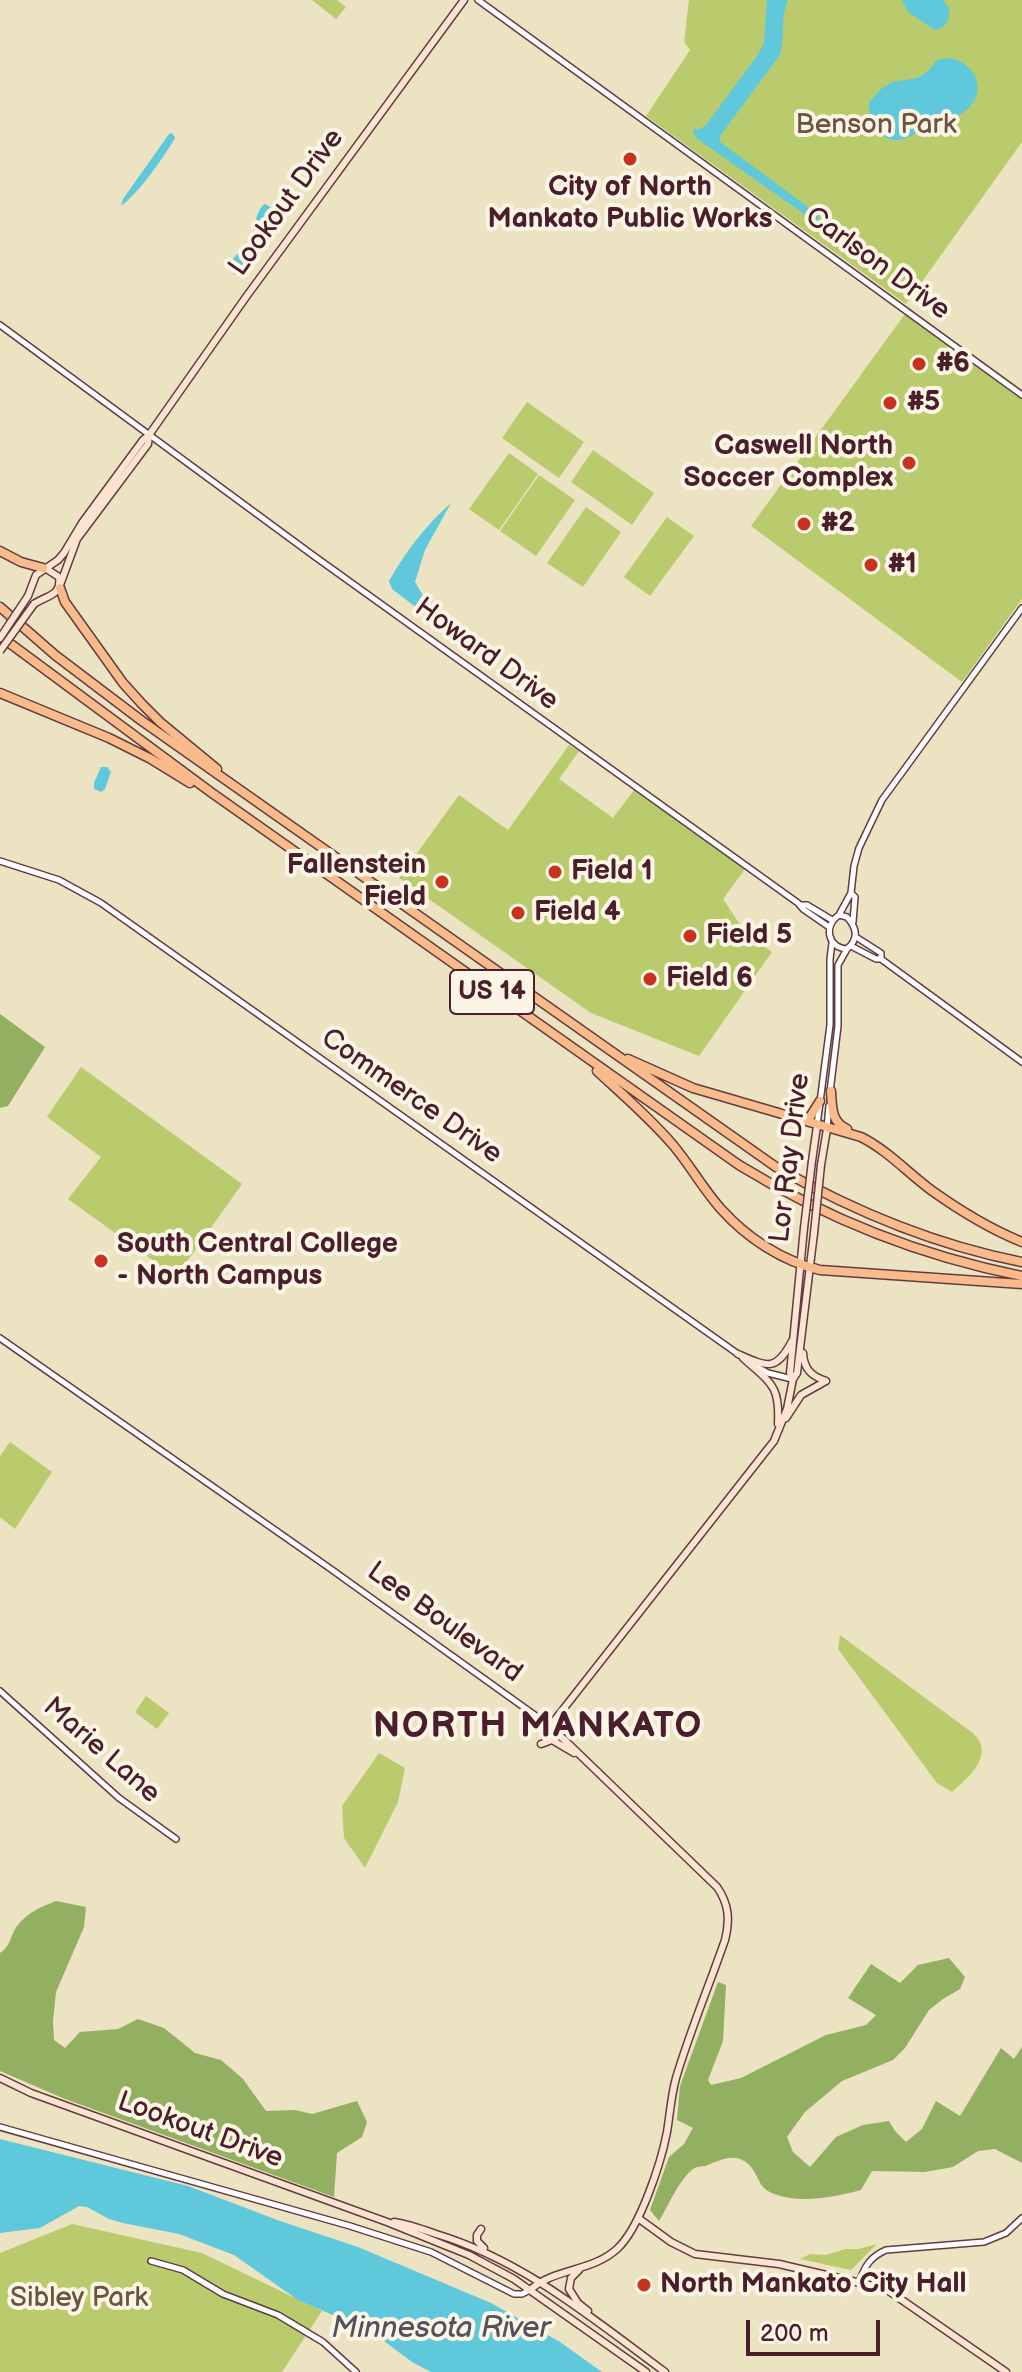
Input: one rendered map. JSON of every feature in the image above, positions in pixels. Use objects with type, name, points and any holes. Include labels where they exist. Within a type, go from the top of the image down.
[{"type":"highway","points":[[0,551],[21,562],[44,568]]},
{"type":"highway","points":[[60,587],[65,602],[123,683],[160,722],[208,760],[228,782]]},
{"type":"highway","name":"US 14","points":[[0,607],[86,680],[746,1147],[829,1196],[914,1232],[1022,1262]]},
{"type":"highway","name":"US 14","points":[[0,637],[212,793],[739,1165],[791,1196],[878,1236],[937,1256],[1022,1276]]},
{"type":"highway","name":"US 14","points":[[0,693],[109,738],[212,793]]},
{"type":"highway","points":[[570,1047],[651,1121],[720,1207],[764,1246],[811,1268],[1022,1284]]},
{"type":"highway","points":[[606,1049],[693,1088],[873,1143]]},
{"type":"highway","points":[[831,1091],[837,1123],[873,1143],[966,1214],[1022,1242]]},
{"type":"highway","points":[[800,1121],[810,1117],[820,1101]]},
{"type":"main road","name":"Lookout Drive","points":[[0,637],[28,596],[36,575],[64,553],[82,523],[464,0]]},
{"type":"main road","name":"Lookout Drive","points":[[60,587],[77,539],[148,444],[149,435]]},
{"type":"main road","points":[[0,651],[34,604],[52,596],[60,587],[57,574],[44,568]]},
{"type":"main road","name":"Lor Ray Drive","points":[[793,1379],[790,1373],[804,1228],[812,1161],[822,1127]]},
{"type":"main road","name":"Lor Ray Drive","points":[[550,1726],[778,1433],[797,1373],[802,1342],[821,1165],[822,1127]]},
{"type":"main road","points":[[741,1356],[770,1365],[781,1359],[794,1338]]},
{"type":"main road","points":[[778,1433],[801,1395],[826,1381],[814,1377],[806,1367],[802,1342]]},
{"type":"main road","points":[[741,1356],[769,1381],[776,1392],[778,1433]]},
{"type":"main road","name":"Lee Boulevard","points":[[530,2290],[539,2281],[606,2258],[630,2234],[664,2147],[677,2075],[725,1940],[729,1918],[717,1887],[550,1726]]},
{"type":"main road","points":[[541,1744],[552,1740],[584,1759]]},
{"type":"main road","name":"Lookout Drive","points":[[0,2078],[31,2093],[387,2222],[480,2260],[530,2290],[646,2372]]},
{"type":"main road","points":[[638,2218],[671,2242],[695,2254],[779,2264],[886,2289],[1006,2372]]},
{"type":"main road","name":"Lookout Drive","points":[[387,2222],[456,2240],[520,2270],[665,2372]]},
{"type":"main road","points":[[456,2240],[467,2238],[481,2229],[477,2244],[505,2258],[520,2270]]},
{"type":"main road","points":[[581,2268],[569,2283],[571,2295],[614,2334]]},
{"type":"street","name":"Carlson Drive","points":[[478,0],[1022,395]]},
{"type":"street","name":"Howard Drive","points":[[0,325],[829,927]]},
{"type":"street","points":[[1022,608],[882,800],[859,848],[851,893],[829,927],[832,943],[841,949],[849,948],[881,959],[1022,1062]]},
{"type":"street","name":"Commerce Drive","points":[[0,861],[59,880],[101,903],[741,1356],[768,1373],[793,1379]]},
{"type":"street","points":[[851,893],[855,897],[853,923],[856,936],[881,953],[881,959]]},
{"type":"street","name":"Howard Drive","points":[[801,905],[807,905],[832,920]]},
{"type":"street","points":[[839,915],[853,923]]},
{"type":"street","points":[[849,948],[856,936]]},
{"type":"street","name":"Lor Ray Drive","points":[[822,1127],[831,1091],[838,1026],[830,959],[832,943]]},
{"type":"street","name":"Lor Ray Drive","points":[[822,1127],[820,1101],[834,986],[838,965],[849,948]]},
{"type":"street","name":"Lee Boulevard","points":[[0,1338],[550,1726]]},
{"type":"street","name":"Marie Lane","points":[[0,1691],[119,1798],[176,1839]]},
{"type":"street","points":[[0,2127],[350,2226],[431,2252],[514,2294],[530,2290]]},
{"type":"street","points":[[859,2282],[864,2267],[874,2255],[886,2250],[984,2242],[1006,2233],[1022,2218]]},
{"type":"street","points":[[151,2261],[183,2270],[223,2294],[278,2315],[323,2342],[356,2372]]},
{"type":"green space","points":[[312,0],[337,0],[346,7],[336,19]]},
{"type":"green space","name":"Benson Park","points":[[689,0],[1022,0],[1022,142],[906,304],[646,116],[690,50],[684,42]]},
{"type":"green space","name":"Caswell North Soccer Complex","points":[[905,314],[1022,400],[1022,599],[962,682],[751,526]]},
{"type":"green space","points":[[527,402],[584,442],[559,478],[502,438]]},
{"type":"green space","points":[[593,450],[654,493],[632,525],[571,482]]},
{"type":"green space","points":[[509,453],[538,474],[499,530],[469,509]]},
{"type":"green space","points":[[539,475],[575,500],[536,556],[500,531]]},
{"type":"green space","points":[[586,507],[621,532],[583,587],[547,563]]},
{"type":"green space","points":[[667,517],[694,536],[650,596],[624,577]]},
{"type":"green space","points":[[569,745],[579,751],[559,779],[613,818],[634,790],[745,869],[723,899],[745,932],[772,952],[699,1056],[591,1013],[399,878],[459,795],[508,830]]},
{"type":"green space","points":[[0,1014],[45,1047],[8,1106],[0,1108]]},
{"type":"green space","points":[[81,1067],[242,1184],[176,1277],[68,1199],[101,1157],[47,1117]]},
{"type":"green space","points":[[10,1442],[52,1472],[15,1529],[0,1517],[0,1456]]},
{"type":"green space","points":[[840,1635],[979,1740],[982,1752],[977,1765],[952,1792],[937,1783],[838,1649]]},
{"type":"green space","points":[[146,1696],[169,1713],[157,1729],[135,1712]]},
{"type":"green space","points":[[379,1753],[405,1768],[398,1802],[365,1868],[344,1838],[342,1806]]},
{"type":"green space","points":[[56,1901],[86,1907],[84,1927],[56,1992],[54,2040],[65,2048],[80,2032],[118,2029],[138,2019],[164,2028],[195,2053],[221,2060],[243,2079],[266,2111],[295,2110],[312,2114],[357,2101],[367,2122],[362,2137],[337,2153],[334,2197],[65,2099],[0,2071],[0,1953],[26,1917]]},
{"type":"green space","points":[[949,1958],[965,1977],[960,1989],[929,2010],[905,2048],[893,2060],[842,2081],[805,2112],[787,2137],[793,2152],[810,2167],[836,2137],[863,2125],[889,2121],[906,2142],[922,2129],[936,2101],[960,2116],[1001,2048],[1014,2059],[1022,2047],[1022,2163],[995,2149],[978,2151],[953,2167],[925,2172],[872,2171],[861,2190],[829,2197],[795,2199],[769,2192],[745,2162],[728,2158],[693,2169],[678,2187],[659,2221],[650,2210],[669,2157],[684,2144],[693,2128],[677,2120],[680,2086],[718,1982],[726,1985],[723,2041],[708,2080],[711,2085],[741,2078],[826,2035],[866,2025],[876,2015],[848,1998],[871,1964],[900,1983],[918,1965]]},
{"type":"green space","name":"Sibley Park","points":[[72,2224],[202,2253],[322,2311],[282,2372],[0,2372],[0,2253]]},
{"type":"green space","points":[[877,2244],[851,2270],[800,2259],[810,2254],[826,2255]]},
{"type":"water","points":[[767,0],[788,0],[780,55],[720,136],[720,142],[816,213],[820,220],[817,223],[696,138],[693,132],[706,125],[757,56],[764,43]]},
{"type":"water","points":[[902,0],[943,0],[949,18],[944,26],[935,30],[908,12]]},
{"type":"water","points":[[951,58],[968,67],[977,81],[978,90],[970,106],[959,115],[937,121],[906,138],[897,140],[883,136],[871,118],[869,102],[892,82],[918,78],[937,60]]},
{"type":"water","points":[[172,133],[175,138],[158,164],[121,206],[123,199]]},
{"type":"water","points":[[265,204],[276,210],[273,227],[257,252],[234,275],[233,259],[248,244],[258,214]]},
{"type":"water","points":[[451,503],[425,550],[415,582],[431,609],[425,614],[392,589],[389,581],[417,539]]},
{"type":"water","points":[[101,767],[107,767],[111,772],[101,792],[94,789],[94,783]]},
{"type":"water","name":"Minnesota River","points":[[0,2139],[188,2186],[358,2247],[491,2303],[560,2342],[602,2372],[431,2372],[372,2332],[298,2300],[234,2255],[179,2234],[109,2219],[87,2207],[79,2206],[40,2228],[0,2233]]},
{"type":"place","name":"City of North Mankato Public Works","points":[[630,159]]},
{"type":"place","name":"#6","points":[[919,364]]},
{"type":"place","name":"#5","points":[[890,403]]},
{"type":"place","name":"Caswell North Soccer Complex","points":[[909,463]]},
{"type":"place","name":"#2","points":[[804,524]]},
{"type":"place","name":"#1","points":[[871,565]]},
{"type":"place","name":"Field 1","points":[[555,872]]},
{"type":"place","name":"Fallenstein Field","points":[[442,882]]},
{"type":"place","name":"Field 4","points":[[518,913]]},
{"type":"place","name":"Field 5","points":[[690,936]]},
{"type":"place","name":"Field 6","points":[[650,979]]},
{"type":"place","name":"South Central College - North Campus","points":[[101,1261]]},
{"type":"place","name":"North Mankato City Hall","points":[[644,2285]]},
{"type":"district","name":"NORTH MANKATO","points":[[538,1728]]}]
